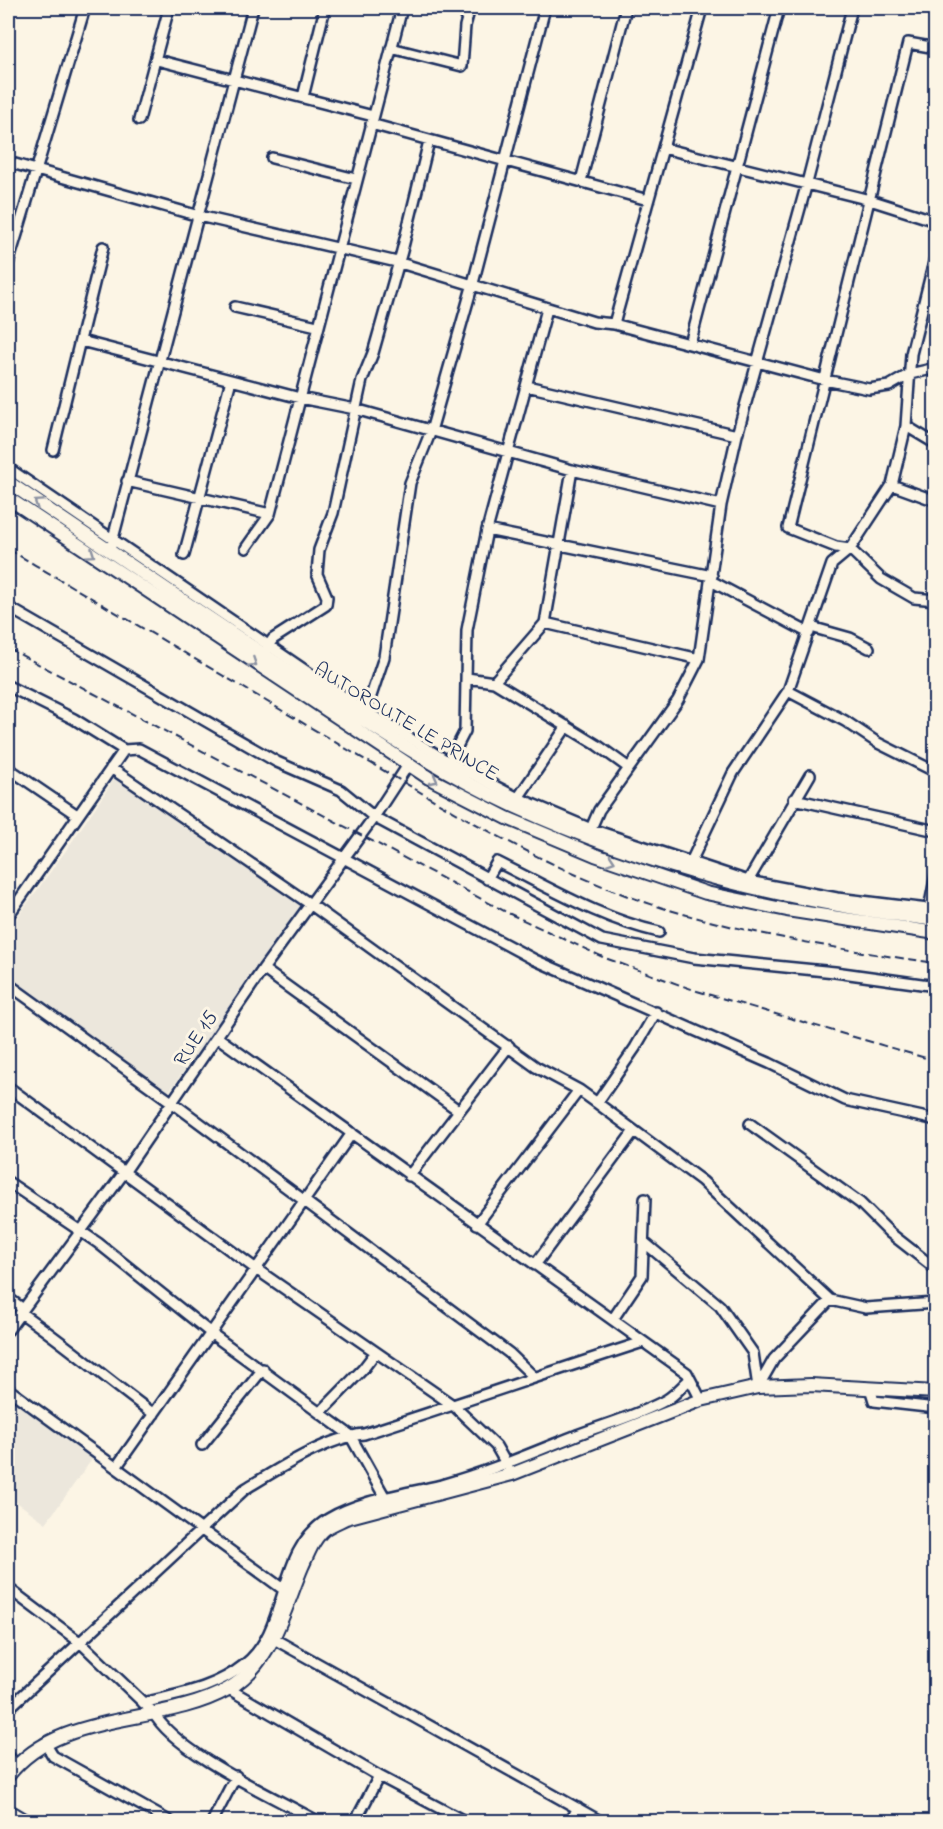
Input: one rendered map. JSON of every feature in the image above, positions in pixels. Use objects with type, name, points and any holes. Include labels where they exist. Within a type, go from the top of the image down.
[{"type":"main road","name":"AUTOROUTE LE PRINCE","points":[[8,482],[111,546],[358,711],[513,806],[688,868],[789,897],[932,914]]},
{"type":"main road","name":"AUTOROUTE LE PRINCE","points":[[8,498],[408,765],[507,818],[595,855],[706,893],[787,910],[936,933]]},
{"type":"main road","points":[[8,1776],[16,1766],[45,1743],[71,1733],[196,1702],[229,1689],[259,1662],[274,1639],[287,1592],[310,1548],[325,1529],[346,1518],[509,1469],[701,1400],[758,1387],[811,1384],[936,1392]]},
{"type":"street","points":[[8,264],[34,170],[85,8]]},
{"type":"street","points":[[139,120],[157,60],[169,8]]},
{"type":"street","points":[[8,468],[111,546],[253,8]]},
{"type":"street","points":[[303,97],[325,8]]},
{"type":"street","points":[[246,548],[270,514],[317,326],[402,8]]},
{"type":"street","points":[[391,48],[462,66],[465,26],[470,8]]},
{"type":"street","points":[[358,711],[370,699],[384,657],[410,483],[431,431],[472,287],[545,8]]},
{"type":"street","points":[[581,181],[626,8]]},
{"type":"street","points":[[614,324],[702,8]]},
{"type":"street","points":[[690,344],[778,8]]},
{"type":"street","points":[[547,309],[528,386],[487,530],[467,630],[465,730],[446,766],[589,833],[599,810],[678,700],[699,658],[721,505],[737,435],[807,183],[852,8]]},
{"type":"street","points":[[936,48],[909,43],[788,528],[836,547],[850,549],[882,579],[914,598],[936,600]]},
{"type":"street","points":[[157,60],[303,97],[429,141],[648,201]]},
{"type":"street","points":[[265,650],[273,639],[326,605],[327,597],[317,574],[318,550],[333,513],[355,409],[429,141]]},
{"type":"street","points":[[663,148],[807,183],[936,220]]},
{"type":"street","points":[[272,158],[356,179]]},
{"type":"street","points":[[8,162],[199,216],[397,262],[472,287],[594,322],[614,324],[825,380],[868,389],[890,387],[910,374],[936,368]]},
{"type":"street","points":[[53,450],[103,247]]},
{"type":"street","points":[[936,254],[911,354],[906,426],[892,485],[850,549],[832,564],[789,691],[733,773],[688,868],[837,898],[932,914],[936,875]]},
{"type":"street","points":[[235,307],[317,326]]},
{"type":"street","points":[[81,341],[300,398],[355,409],[572,470],[721,505]]},
{"type":"street","points":[[184,555],[201,499],[231,380]]},
{"type":"street","points":[[528,386],[737,435]]},
{"type":"street","points":[[906,426],[936,444]]},
{"type":"street","points":[[494,682],[545,623],[572,470]]},
{"type":"street","points":[[127,481],[270,514]]},
{"type":"street","points":[[892,485],[936,501]]},
{"type":"street","points":[[487,530],[711,578],[810,630],[850,638],[869,648]]},
{"type":"street","points":[[8,606],[278,762],[341,790],[374,817],[602,940],[694,958],[835,972],[936,986]]},
{"type":"street","points":[[545,623],[699,658]]},
{"type":"street","points":[[467,678],[494,682],[567,726],[629,768]]},
{"type":"street","points":[[8,686],[74,719],[124,750],[139,749],[535,960],[656,1012],[845,1100],[936,1120]]},
{"type":"street","points":[[789,691],[845,721],[878,743],[936,772]]},
{"type":"street","points":[[518,798],[567,726]]},
{"type":"street","points":[[8,916],[124,750]]},
{"type":"street","name":"RUE 15","points":[[8,1330],[123,1174],[262,969],[374,817],[408,765]]},
{"type":"street","points":[[8,768],[77,815]]},
{"type":"street","points":[[111,768],[310,904],[536,1067],[579,1090],[597,1103],[702,1181],[830,1300],[866,1308],[936,1304]]},
{"type":"street","points":[[748,880],[810,775]]},
{"type":"street","points":[[794,799],[936,831]]},
{"type":"street","points":[[487,879],[497,862],[591,910],[659,932]]},
{"type":"street","points":[[262,969],[458,1110]]},
{"type":"street","points":[[8,984],[173,1103],[510,1353],[534,1377]]},
{"type":"street","points":[[597,1103],[635,1048],[656,1012]]},
{"type":"street","points":[[218,1037],[687,1373],[701,1400]]},
{"type":"street","points":[[409,1176],[508,1046]]},
{"type":"street","points":[[8,1087],[123,1174],[454,1406],[496,1446],[509,1469],[666,1400],[690,1380]]},
{"type":"street","points":[[477,1224],[579,1090]]},
{"type":"street","points":[[750,1124],[860,1203],[890,1233],[936,1269]]},
{"type":"street","points":[[535,1265],[634,1131]]},
{"type":"street","points":[[117,1466],[352,1133]]},
{"type":"street","points":[[8,1182],[114,1255],[212,1334],[263,1369],[350,1435],[388,1504]]},
{"type":"street","points":[[613,1319],[642,1276],[645,1199]]},
{"type":"street","points":[[645,1243],[720,1306],[753,1353],[758,1387]]},
{"type":"street","points":[[8,1298],[74,1350],[86,1364],[154,1414]]},
{"type":"street","points":[[758,1387],[774,1359],[830,1300]]},
{"type":"street","points":[[8,1709],[199,1530],[245,1489],[277,1469],[350,1435],[364,1434],[454,1406],[534,1377],[643,1342]]},
{"type":"street","points":[[321,1412],[363,1369],[376,1352]]},
{"type":"street","points":[[202,1445],[263,1369]]},
{"type":"street","points":[[870,1388],[874,1401],[936,1408]]},
{"type":"street","points":[[8,1389],[117,1466],[199,1530],[287,1592],[266,1638],[247,1664],[225,1679],[200,1690],[143,1703]]},
{"type":"street","points":[[8,1588],[81,1643],[153,1712],[158,1721],[197,1753],[319,1821]]},
{"type":"street","points":[[274,1639],[602,1821]]},
{"type":"street","points":[[229,1689],[380,1776],[466,1821]]},
{"type":"street","points":[[45,1743],[53,1756],[171,1821]]},
{"type":"street","points":[[8,1755],[16,1766]]},
{"type":"street","points":[[212,1821],[236,1776]]},
{"type":"street","points":[[355,1821],[380,1776]]},
{"type":"street","points":[[570,1821],[578,1808]]},
{"type":"street","points":[[8,1809],[30,1821]]},
{"type":"shaded area","points":[[117,775],[302,904],[168,1093],[8,977],[8,930]]},
{"type":"shaded area","points":[[8,1396],[93,1458],[46,1523],[8,1496]]},
{"type":"railway","points":[[8,549],[463,817],[581,877],[621,894],[696,918],[832,947],[936,963]]},
{"type":"railway","points":[[8,648],[508,913],[605,958],[697,991],[936,1061]]},
{"type":"railway","points":[[574,1815],[585,1822]]}]
